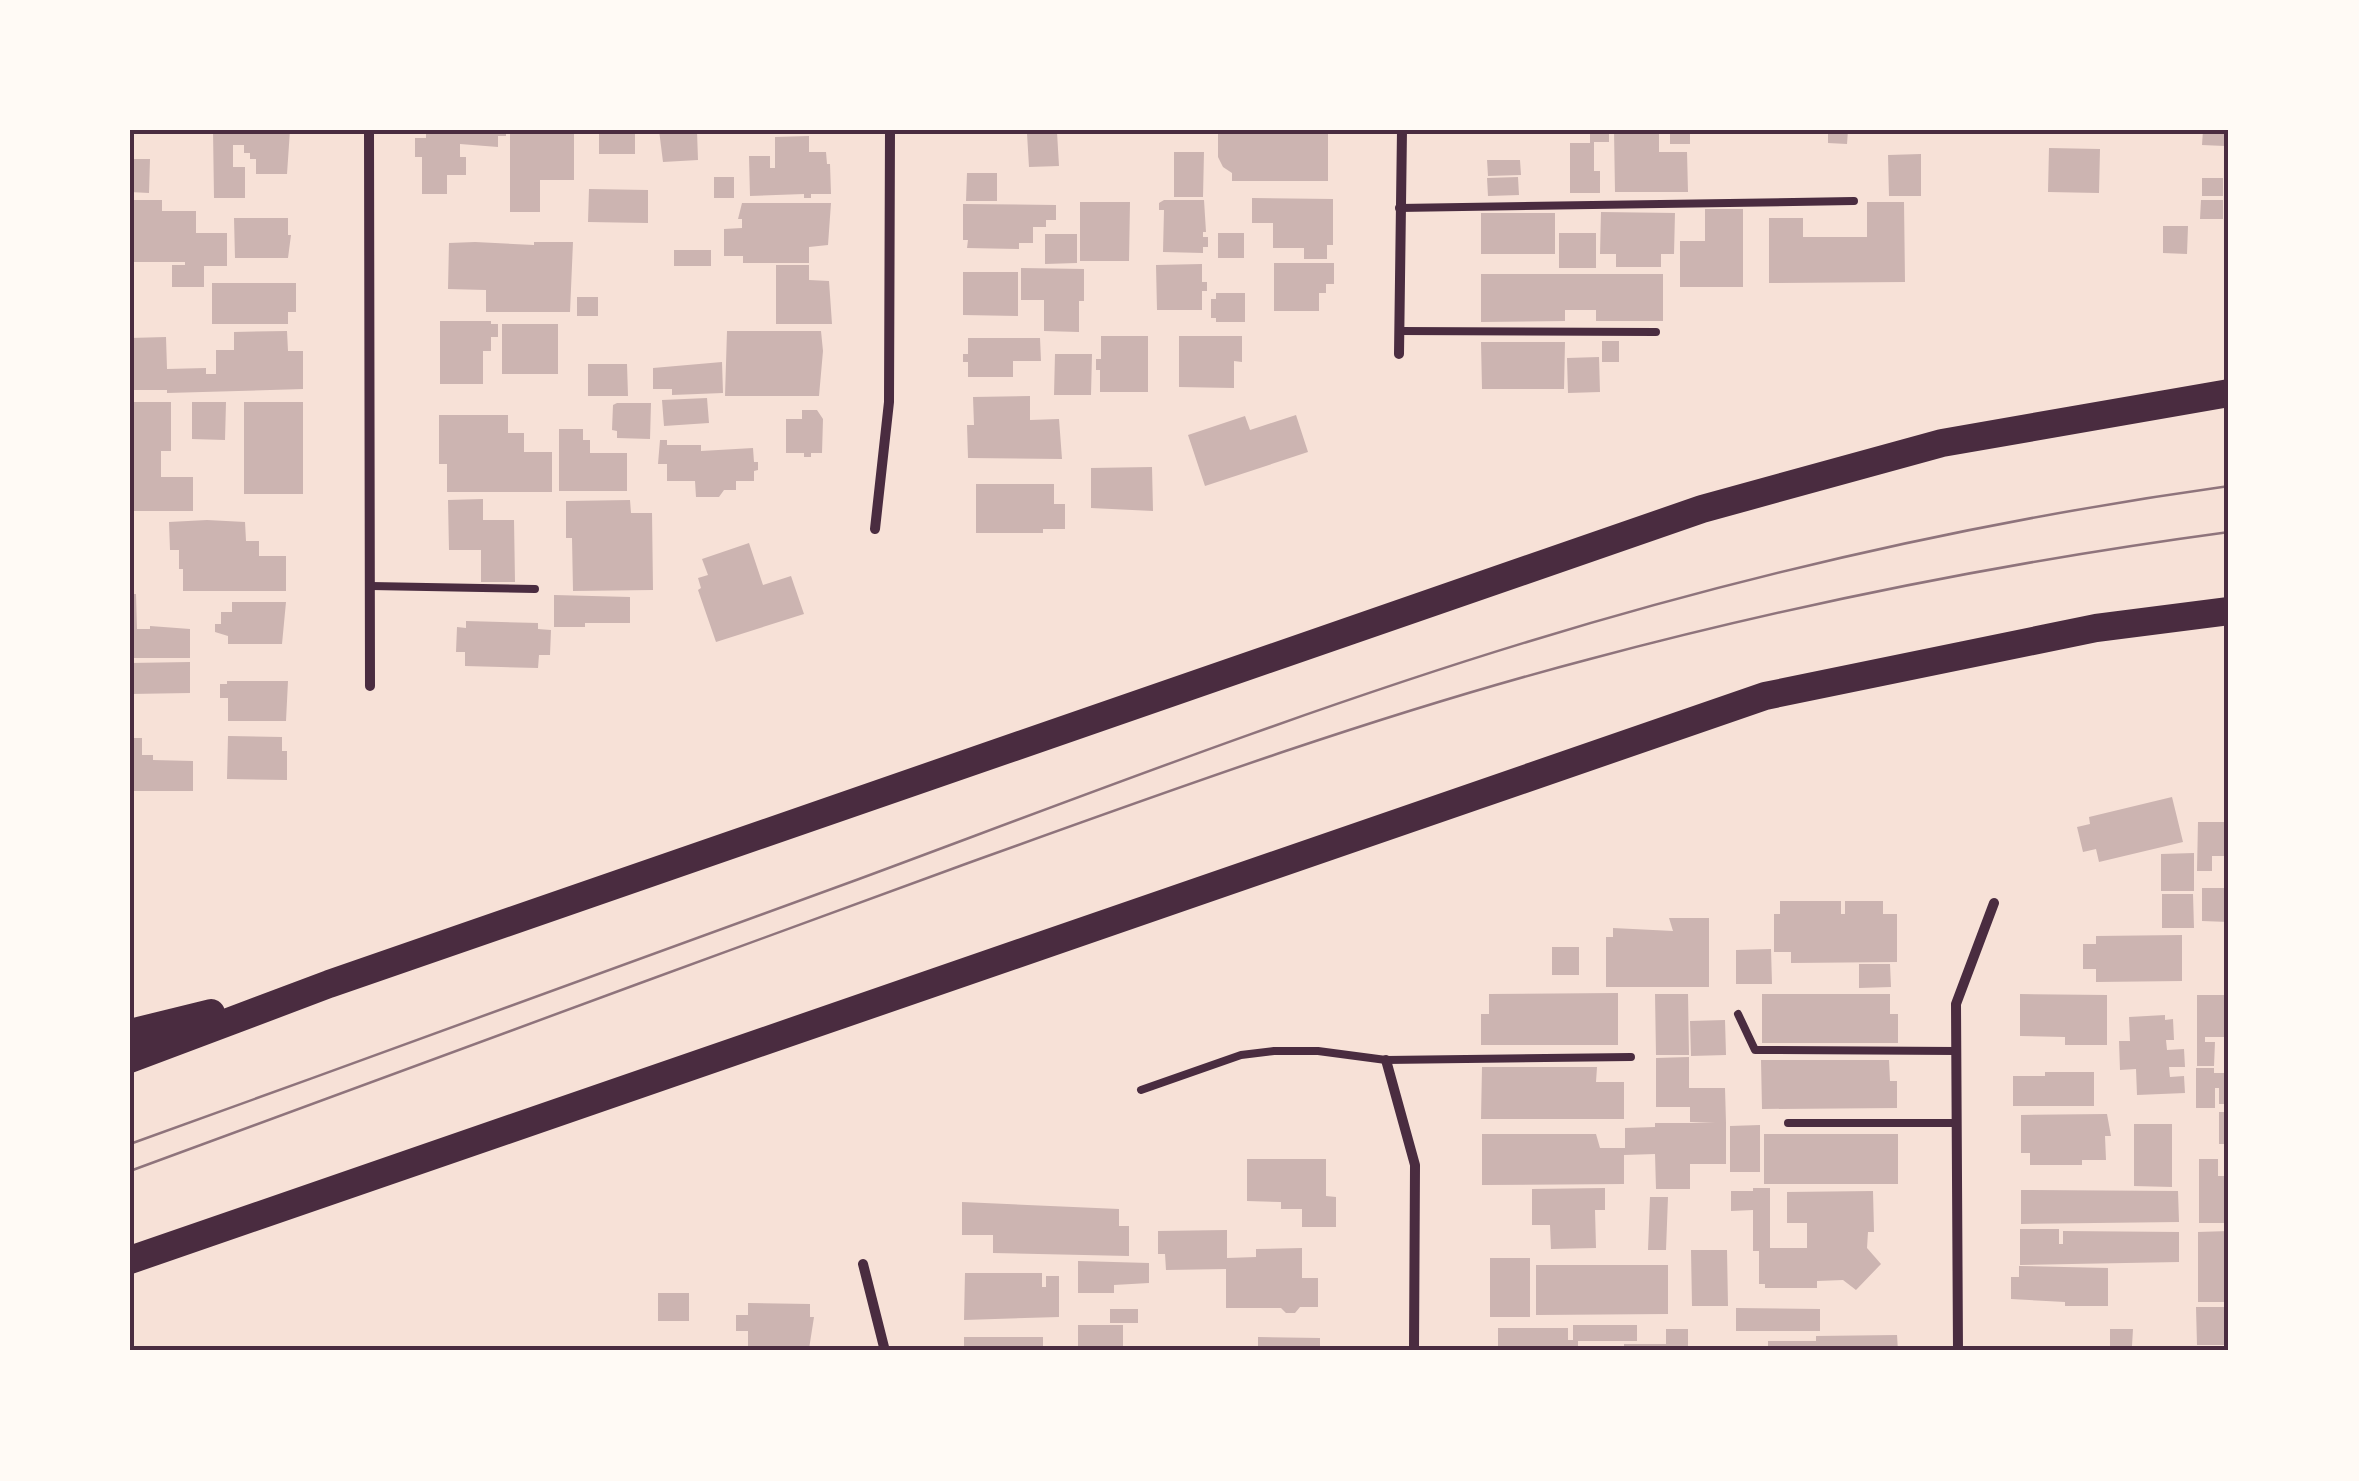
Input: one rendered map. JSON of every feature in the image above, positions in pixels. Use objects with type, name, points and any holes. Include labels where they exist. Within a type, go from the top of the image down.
[{"type":"highway","points":[[130,1060],[329,984],[1702,509],[1942,443],[2229,393]]},
{"type":"highway","points":[[130,1260],[1765,696],[2096,628],[2229,611]]},
{"type":"highway","points":[[130,1033],[329,984]]},
{"type":"street","points":[[369,130],[370,686]]},
{"type":"street","points":[[874,529],[890,402],[890,130]]},
{"type":"street","points":[[1399,354],[1402,130]]},
{"type":"street","points":[[1958,1351],[1956,1004],[1994,903]]},
{"type":"street","points":[[1386,1060],[1414,1165],[1414,1351]]},
{"type":"street","points":[[863,1264],[885,1351]]},
{"type":"lane","points":[[1399,208],[1854,201]]},
{"type":"lane","points":[[1399,330],[1656,332]]},
{"type":"lane","points":[[371,586],[536,589]]},
{"type":"lane","points":[[1738,1014],[1754,1050],[1956,1050]]},
{"type":"lane","points":[[1141,1090],[1242,1055],[1274,1050],[1318,1050],[1386,1060],[1631,1057]]},
{"type":"lane","points":[[1788,1123],[1956,1123]]},
{"type":"building","points":[[213,130],[290,130],[287,174],[256,174],[256,159],[244,153],[244,145],[233,145],[233,167],[245,167],[245,198],[214,198]]},
{"type":"building","points":[[426,130],[506,130],[506,136],[498,136],[498,147],[460,144],[460,157],[466,157],[466,175],[447,175],[447,194],[422,194],[422,157],[415,157],[415,138],[426,138]]},
{"type":"building","points":[[510,130],[574,130],[574,180],[540,180],[540,212],[510,212]]},
{"type":"building","points":[[599,130],[635,130],[635,154],[599,154]]},
{"type":"building","points":[[659,130],[697,131],[698,160],[663,162]]},
{"type":"building","points":[[1218,130],[1328,130],[1328,181],[1232,181],[1232,173],[1218,157]]},
{"type":"building","points":[[1590,130],[1609,130],[1609,142],[1594,142],[1594,171],[1600,171],[1600,193],[1570,193],[1570,143],[1590,143]]},
{"type":"building","points":[[1614,130],[1659,130],[1659,152],[1687,152],[1688,192],[1615,192]]},
{"type":"building","points":[[1670,130],[1690,130],[1690,144],[1670,144]]},
{"type":"building","points":[[1828,130],[1848,130],[1847,144],[1828,143]]},
{"type":"building","points":[[2203,130],[2226,130],[2225,146],[2202,145]]},
{"type":"building","points":[[1057,132],[1059,166],[1029,167],[1027,133]]},
{"type":"building","points":[[809,136],[809,152],[826,152],[831,194],[811,194],[811,198],[804,198],[804,194],[750,196],[749,156],[770,156],[770,168],[775,168],[775,137]]},
{"type":"building","points":[[2049,148],[2100,149],[2099,193],[2048,192]]},
{"type":"building","points":[[1174,152],[1204,152],[1203,197],[1174,197]]},
{"type":"building","points":[[1921,154],[1921,196],[1889,196],[1888,155]]},
{"type":"building","points":[[130,159],[150,159],[149,193],[130,192]]},
{"type":"building","points":[[1487,160],[1520,160],[1521,175],[1488,176]]},
{"type":"building","points":[[967,173],[997,173],[997,201],[966,201]]},
{"type":"building","points":[[714,177],[734,177],[734,198],[714,198]]},
{"type":"building","points":[[1518,177],[1519,195],[1488,196],[1487,178]]},
{"type":"building","points":[[2202,178],[2223,178],[2223,196],[2202,196]]},
{"type":"building","points":[[589,189],[648,190],[648,223],[588,222]]},
{"type":"building","points":[[1252,198],[1333,199],[1333,245],[1327,245],[1327,259],[1304,259],[1304,248],[1273,248],[1273,223],[1252,223]]},
{"type":"building","points":[[130,200],[162,200],[162,211],[196,211],[196,233],[227,233],[227,266],[204,266],[204,287],[172,287],[172,265],[185,262],[130,262]]},
{"type":"building","points":[[1204,200],[1203,237],[1208,237],[1208,247],[1203,247],[1203,253],[1163,252],[1164,210],[1159,210],[1159,203]]},
{"type":"building","points":[[2201,200],[2223,200],[2223,219],[2200,219]]},
{"type":"building","points":[[1080,202],[1130,202],[1129,261],[1080,261]]},
{"type":"building","points":[[1867,202],[1904,202],[1905,282],[1769,283],[1769,218],[1803,218],[1803,237],[1867,237]]},
{"type":"building","points":[[742,203],[831,203],[828,245],[809,247],[809,263],[743,263],[743,256],[724,256],[724,229],[742,228],[742,219],[738,219]]},
{"type":"building","points":[[963,204],[1056,205],[1056,220],[1046,220],[1046,227],[1033,227],[1033,243],[1019,243],[1019,249],[967,248],[968,240],[963,240]]},
{"type":"building","points":[[1705,209],[1743,209],[1743,287],[1680,287],[1680,241],[1705,241]]},
{"type":"building","points":[[1601,212],[1675,213],[1674,254],[1661,254],[1661,267],[1616,267],[1616,254],[1600,254]]},
{"type":"building","points":[[1481,213],[1555,213],[1555,254],[1481,254]]},
{"type":"building","points":[[234,218],[288,218],[288,258],[235,258]]},
{"type":"building","points":[[2163,226],[2188,226],[2187,254],[2163,253]]},
{"type":"building","points":[[1218,233],[1244,233],[1244,258],[1218,258]]},
{"type":"building","points":[[1559,233],[1596,233],[1596,268],[1559,268]]},
{"type":"building","points":[[1045,234],[1077,234],[1077,263],[1045,264]]},
{"type":"building","points":[[573,242],[570,312],[486,312],[486,290],[448,289],[449,243]]},
{"type":"building","points":[[674,250],[711,250],[711,266],[674,266]]},
{"type":"building","points":[[1274,263],[1334,263],[1334,284],[1326,284],[1326,293],[1319,293],[1319,311],[1274,311]]},
{"type":"building","points":[[1202,264],[1202,282],[1207,282],[1207,291],[1202,291],[1202,310],[1157,310],[1156,265]]},
{"type":"building","points":[[776,265],[809,265],[809,280],[829,281],[832,324],[776,324]]},
{"type":"building","points":[[1021,268],[1084,269],[1079,332],[1044,331],[1044,300],[1021,300]]},
{"type":"building","points":[[963,272],[1018,272],[1018,316],[963,315]]},
{"type":"building","points":[[1481,274],[1663,274],[1663,321],[1596,321],[1596,310],[1565,310],[1565,321],[1481,322]]},
{"type":"building","points":[[212,283],[296,283],[296,312],[288,312],[288,324],[212,324]]},
{"type":"building","points":[[1216,293],[1245,293],[1245,322],[1216,322],[1216,318],[1211,318],[1211,299],[1216,299]]},
{"type":"building","points":[[577,297],[598,297],[598,316],[577,316]]},
{"type":"building","points":[[440,321],[498,324],[498,337],[491,337],[491,351],[483,351],[483,384],[440,384]]},
{"type":"building","points":[[502,324],[558,324],[558,374],[502,374]]},
{"type":"building","points":[[287,331],[288,351],[303,351],[303,389],[167,393],[130,390],[130,338],[166,337],[167,369],[206,368],[206,374],[216,374],[216,350],[234,350],[234,332]]},
{"type":"building","points":[[727,331],[821,331],[819,396],[725,396]]},
{"type":"building","points":[[1101,336],[1148,336],[1148,392],[1100,392],[1096,359],[1101,359]]},
{"type":"building","points":[[1179,336],[1242,336],[1242,362],[1234,361],[1234,388],[1179,387]]},
{"type":"building","points":[[968,338],[1040,338],[1041,361],[1013,361],[1013,377],[968,377],[968,362],[963,362],[963,354],[968,354]]},
{"type":"building","points":[[1602,341],[1619,341],[1619,362],[1602,362]]},
{"type":"building","points":[[1481,342],[1565,342],[1564,389],[1482,389]]},
{"type":"building","points":[[1055,354],[1092,354],[1091,395],[1054,395]]},
{"type":"building","points":[[1599,357],[1600,392],[1568,393],[1567,358]]},
{"type":"building","points":[[722,362],[723,393],[672,395],[672,389],[653,389],[653,368]]},
{"type":"building","points":[[588,364],[627,364],[628,396],[588,396]]},
{"type":"building","points":[[1030,396],[1030,420],[1059,419],[1062,459],[968,458],[967,425],[974,425],[973,397]]},
{"type":"building","points":[[707,398],[709,423],[664,426],[662,400]]},
{"type":"building","points":[[130,402],[171,402],[171,451],[161,451],[161,477],[193,477],[193,511],[130,511]]},
{"type":"building","points":[[192,402],[226,402],[225,440],[192,439]]},
{"type":"building","points":[[244,402],[303,402],[303,494],[244,494]]},
{"type":"building","points":[[651,403],[650,439],[617,438],[617,431],[612,430],[613,405]]},
{"type":"building","points":[[802,410],[817,410],[823,419],[822,453],[811,453],[811,457],[786,453],[786,419],[802,419]]},
{"type":"building","points":[[439,415],[508,415],[508,433],[524,433],[524,452],[552,452],[552,492],[447,492],[447,464],[439,464]]},
{"type":"building","points":[[1296,415],[1308,452],[1205,486],[1188,435],[1245,416],[1250,430]]},
{"type":"building","points":[[559,429],[583,429],[583,440],[590,440],[590,453],[627,453],[627,491],[559,491]]},
{"type":"building","points":[[660,440],[667,440],[667,445],[701,445],[701,451],[753,448],[754,462],[758,462],[754,481],[736,481],[736,490],[724,490],[719,497],[696,497],[695,481],[667,481],[667,464],[658,464]]},
{"type":"building","points":[[1152,467],[1153,511],[1091,508],[1091,468]]},
{"type":"building","points":[[976,484],[1054,484],[1054,504],[1065,504],[1065,529],[1043,529],[1043,533],[976,533]]},
{"type":"building","points":[[483,499],[483,520],[514,520],[515,582],[481,582],[481,550],[449,550],[448,500]]},
{"type":"building","points":[[630,500],[631,513],[652,513],[653,590],[573,591],[572,538],[566,538],[566,501]]},
{"type":"building","points":[[169,522],[245,522],[246,541],[259,541],[259,556],[286,556],[286,591],[183,591],[179,550],[170,550]]},
{"type":"building","points":[[749,543],[763,585],[791,576],[804,614],[716,642],[698,590],[698,578],[708,575],[702,559]]},
{"type":"building","points":[[130,594],[136,594],[137,629],[190,629],[190,658],[130,658]]},
{"type":"building","points":[[554,595],[630,597],[630,623],[554,627]]},
{"type":"building","points":[[232,602],[286,602],[282,644],[228,644],[228,636],[215,632],[215,624],[221,624],[221,612],[232,612]]},
{"type":"building","points":[[466,621],[538,623],[538,629],[551,630],[550,655],[539,655],[538,668],[465,666],[465,652],[456,652],[457,627],[466,628]]},
{"type":"building","points":[[190,662],[190,693],[130,694],[130,663]]},
{"type":"building","points":[[288,681],[286,721],[228,721],[228,698],[220,698],[220,684]]},
{"type":"building","points":[[228,736],[282,737],[282,751],[287,751],[287,780],[227,779]]},
{"type":"building","points":[[130,738],[142,738],[142,755],[153,755],[153,760],[193,761],[193,791],[130,791]]},
{"type":"building","points":[[2172,797],[2183,842],[2099,862],[2096,849],[2083,852],[2077,827],[2090,824],[2089,817]]},
{"type":"building","points":[[2198,822],[2229,822],[2229,856],[2212,856],[2212,871],[2197,871]]},
{"type":"building","points":[[2194,853],[2194,891],[2161,891],[2161,854]]},
{"type":"building","points":[[2202,888],[2229,888],[2229,922],[2202,921]]},
{"type":"building","points":[[2162,894],[2193,894],[2194,928],[2162,928]]},
{"type":"building","points":[[1780,901],[1841,901],[1841,914],[1845,914],[1845,901],[1883,901],[1883,914],[1897,914],[1897,962],[1791,963],[1791,952],[1774,952],[1774,914],[1780,914]]},
{"type":"building","points":[[1669,918],[1709,918],[1709,987],[1606,987],[1606,937],[1613,937],[1613,928],[1673,931]]},
{"type":"building","points":[[2182,935],[2182,981],[2096,982],[2096,969],[2083,969],[2083,944],[2096,944],[2096,936]]},
{"type":"building","points":[[1552,947],[1579,947],[1579,975],[1552,975]]},
{"type":"building","points":[[1771,949],[1772,984],[1736,984],[1736,950]]},
{"type":"building","points":[[1859,964],[1890,964],[1891,987],[1859,988]]},
{"type":"building","points":[[1618,993],[1618,1045],[1481,1045],[1481,1014],[1489,1014],[1489,994]]},
{"type":"building","points":[[1655,994],[1688,994],[1689,1055],[1656,1055]]},
{"type":"building","points":[[1762,994],[1890,994],[1890,1014],[1898,1014],[1898,1043],[1762,1043]]},
{"type":"building","points":[[2020,994],[2107,995],[2107,1045],[2065,1045],[2065,1037],[2020,1036]]},
{"type":"building","points":[[2197,995],[2229,995],[2229,1037],[2205,1037],[2205,1042],[2215,1042],[2214,1066],[2197,1066]]},
{"type":"building","points":[[2165,1015],[2165,1020],[2173,1019],[2174,1040],[2166,1040],[2167,1050],[2184,1049],[2185,1067],[2169,1067],[2170,1077],[2184,1076],[2185,1093],[2137,1095],[2136,1069],[2120,1070],[2119,1041],[2130,1041],[2129,1017]]},
{"type":"building","points":[[1725,1020],[1726,1055],[1691,1056],[1690,1021]]},
{"type":"building","points":[[1689,1057],[1689,1088],[1725,1088],[1726,1123],[1726,1164],[1690,1164],[1690,1189],[1656,1189],[1655,1154],[1624,1155],[1624,1184],[1482,1185],[1482,1134],[1596,1134],[1600,1148],[1625,1148],[1625,1128],[1655,1127],[1655,1123],[1715,1123],[1690,1122],[1690,1107],[1656,1107],[1656,1058]]},
{"type":"building","points":[[1761,1060],[1889,1060],[1890,1081],[1897,1081],[1897,1108],[1762,1109]]},
{"type":"building","points":[[1482,1067],[1597,1067],[1596,1082],[1624,1082],[1624,1119],[1481,1119]]},
{"type":"building","points":[[2196,1068],[2229,1073],[2229,1104],[2219,1104],[2219,1088],[2215,1088],[2215,1108],[2196,1108]]},
{"type":"building","points":[[2045,1072],[2094,1072],[2094,1106],[2013,1106],[2013,1076],[2045,1076]]},
{"type":"building","points":[[2219,1112],[2229,1112],[2229,1144],[2219,1144]]},
{"type":"building","points":[[2107,1114],[2111,1136],[2105,1136],[2106,1160],[2082,1160],[2082,1165],[2030,1165],[2030,1153],[2021,1153],[2021,1115]]},
{"type":"building","points":[[2134,1124],[2172,1124],[2172,1187],[2134,1186]]},
{"type":"building","points":[[1760,1125],[1760,1172],[1730,1172],[1730,1126]]},
{"type":"building","points":[[1764,1134],[1898,1134],[1898,1184],[1764,1184]]},
{"type":"building","points":[[1247,1159],[1326,1159],[1326,1196],[1336,1197],[1336,1227],[1302,1227],[1302,1209],[1281,1209],[1281,1202],[1247,1201]]},
{"type":"building","points":[[2199,1159],[2218,1159],[2218,1176],[2229,1176],[2229,1223],[2199,1223]]},
{"type":"building","points":[[1605,1188],[1605,1210],[1595,1210],[1596,1248],[1551,1249],[1550,1225],[1532,1225],[1532,1189]]},
{"type":"building","points":[[1770,1188],[1770,1248],[1807,1248],[1807,1223],[1787,1223],[1787,1192],[1873,1191],[1874,1232],[1868,1232],[1867,1248],[1881,1264],[1856,1290],[1843,1280],[1817,1281],[1817,1288],[1765,1288],[1765,1284],[1759,1284],[1759,1251],[1753,1251],[1753,1210],[1731,1211],[1731,1191]]},
{"type":"building","points":[[2021,1190],[2178,1191],[2179,1222],[2021,1224]]},
{"type":"building","points":[[1650,1197],[1668,1197],[1666,1250],[1648,1250]]},
{"type":"building","points":[[962,1202],[1119,1209],[1119,1226],[1129,1226],[1129,1256],[993,1253],[993,1235],[962,1235]]},
{"type":"building","points":[[2020,1229],[2059,1229],[2059,1244],[2063,1244],[2063,1231],[2179,1232],[2179,1262],[2020,1265]]},
{"type":"building","points":[[1227,1230],[1227,1258],[1256,1257],[1256,1249],[1302,1248],[1302,1278],[1318,1278],[1318,1307],[1300,1307],[1295,1313],[1286,1313],[1281,1308],[1226,1308],[1226,1269],[1166,1270],[1165,1254],[1158,1254],[1158,1231]]},
{"type":"building","points":[[2229,1231],[2229,1302],[2198,1302],[2198,1232]]},
{"type":"building","points":[[1691,1250],[1727,1250],[1728,1306],[1692,1306]]},
{"type":"building","points":[[1490,1258],[1530,1258],[1530,1317],[1490,1317]]},
{"type":"building","points":[[1078,1261],[1149,1263],[1149,1283],[1114,1285],[1114,1293],[1078,1293]]},
{"type":"building","points":[[1536,1265],[1668,1265],[1668,1314],[1536,1315]]},
{"type":"building","points":[[2019,1266],[2108,1268],[2108,1306],[2065,1306],[2065,1302],[2011,1299],[2011,1277],[2019,1277]]},
{"type":"building","points":[[965,1273],[1042,1273],[1042,1287],[1046,1287],[1046,1276],[1059,1276],[1059,1317],[964,1320]]},
{"type":"building","points":[[658,1293],[689,1293],[689,1321],[658,1321]]},
{"type":"building","points":[[748,1303],[810,1304],[810,1317],[814,1317],[809,1349],[748,1348],[748,1331],[736,1331],[736,1315],[748,1315]]},
{"type":"building","points":[[2196,1307],[2229,1307],[2229,1345],[2197,1345]]},
{"type":"building","points":[[1736,1308],[1820,1309],[1820,1331],[1736,1331]]},
{"type":"building","points":[[1110,1309],[1138,1309],[1138,1323],[1110,1323]]},
{"type":"building","points":[[1078,1325],[1123,1325],[1123,1351],[1078,1351]]},
{"type":"building","points":[[1573,1325],[1637,1325],[1637,1341],[1578,1341],[1578,1351],[1498,1351],[1498,1328],[1568,1328],[1568,1340],[1573,1340]]},
{"type":"building","points":[[1666,1329],[1688,1329],[1688,1346],[1676,1346],[1676,1351],[1624,1351],[1624,1344],[1666,1344]]},
{"type":"building","points":[[2110,1329],[2133,1329],[2132,1346],[2110,1346]]},
{"type":"building","points":[[1897,1335],[1898,1351],[1768,1351],[1768,1341]]},
{"type":"building","points":[[964,1337],[1043,1337],[1043,1351],[964,1351]]},
{"type":"building","points":[[1258,1337],[1320,1338],[1320,1351],[1258,1351]]},
{"type":"tram line","points":[[130,1144],[1191,756],[1527,642],[1700,593],[1875,550],[2052,514],[2229,486]]},
{"type":"tram line","points":[[130,1171],[1038,838],[1431,704],[1590,659],[1828,602],[1987,570],[2229,532]]}]
